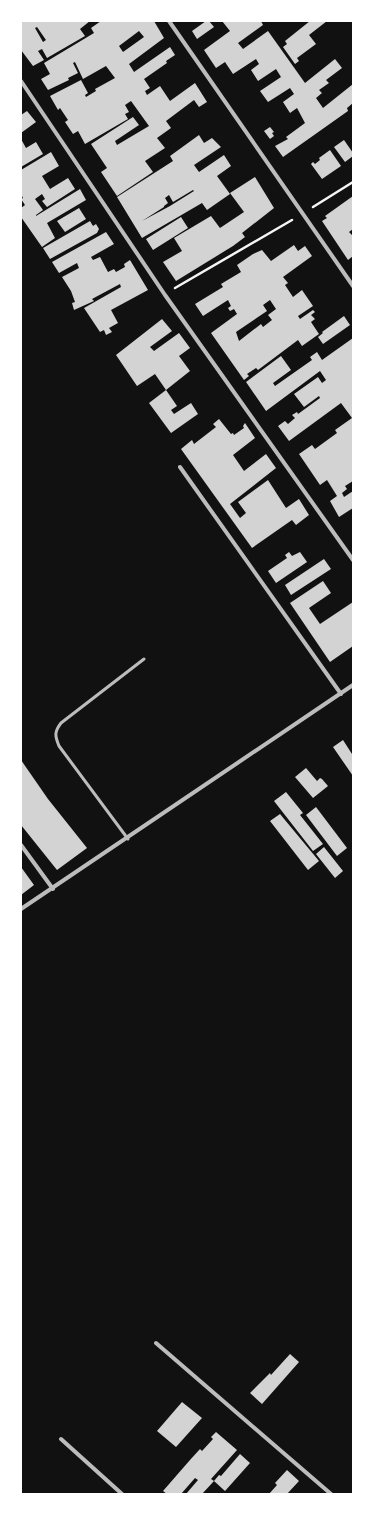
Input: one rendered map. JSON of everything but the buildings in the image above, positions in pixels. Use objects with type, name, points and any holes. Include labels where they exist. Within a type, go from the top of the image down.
[{"type":"street","points":[[169,21],[353,286]]},
{"type":"street","points":[[21,81],[165,295],[353,560]]},
{"type":"street","points":[[180,467],[341,694]]},
{"type":"street","points":[[21,909],[128,839],[353,685]]},
{"type":"street","points":[[21,845],[53,889]]},
{"type":"street","points":[[156,1343],[331,1494]]},
{"type":"street","points":[[60,1439],[122,1494]]},
{"type":"lane","points":[[128,839],[59,746],[55,736],[56,730],[61,723],[144,659]]},
{"type":"path","points":[[165,295],[353,182]]}]
